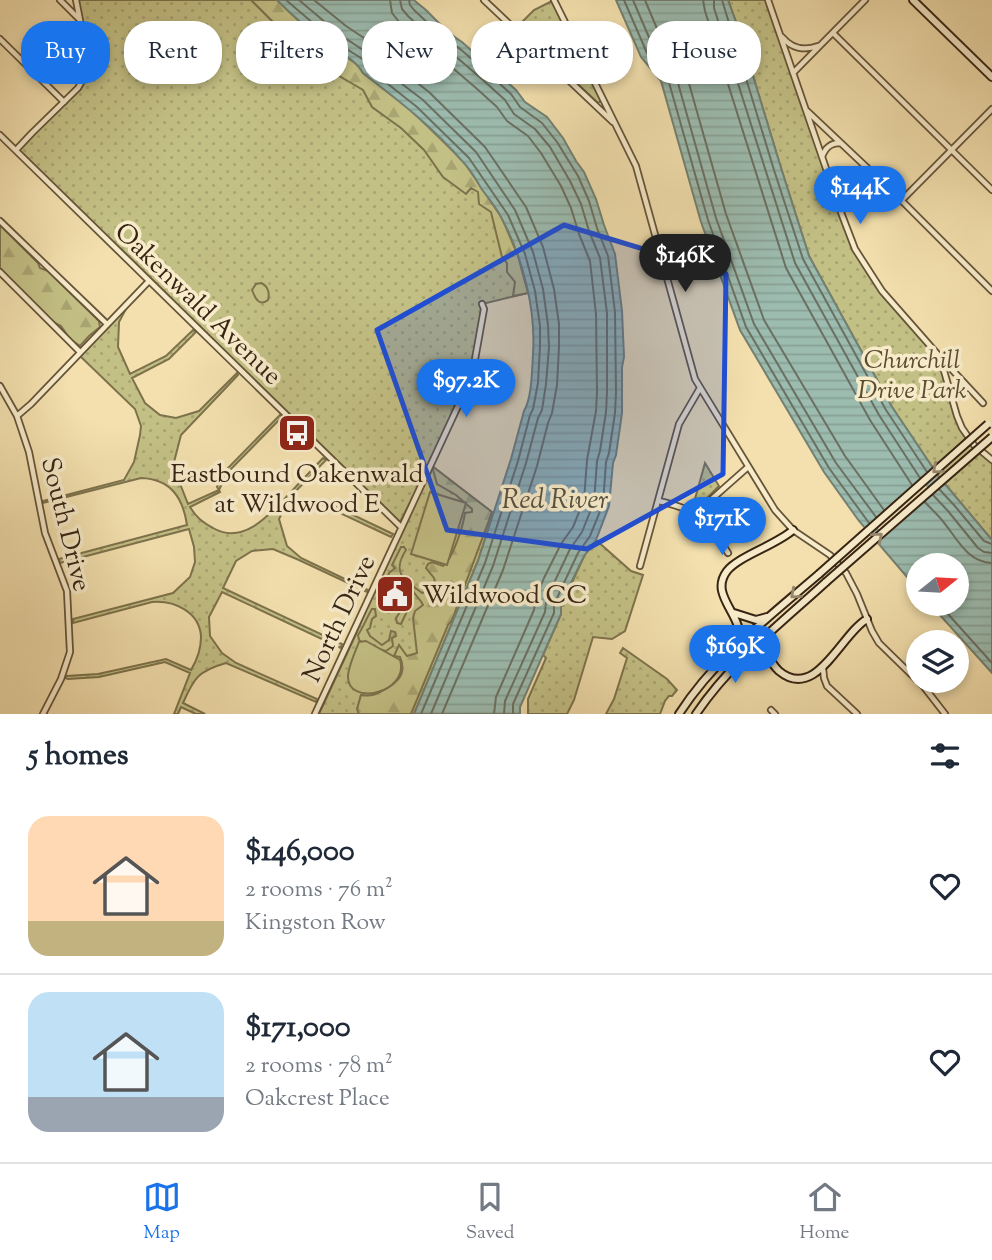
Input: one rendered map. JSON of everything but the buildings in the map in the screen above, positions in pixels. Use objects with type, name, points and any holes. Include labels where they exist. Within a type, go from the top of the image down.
[{"type":"main road","points":[[913,0],[992,77]]},
{"type":"main road","points":[[679,714],[700,684],[727,655],[990,422]]},
{"type":"main road","points":[[696,714],[720,681],[766,636],[992,437]]},
{"type":"main road","points":[[739,644],[740,630],[725,601],[722,581],[734,565],[793,530]]},
{"type":"main road","points":[[733,612],[756,620],[772,615]]},
{"type":"main road","points":[[766,636],[766,645],[778,670],[794,678],[808,677],[823,667],[856,627],[867,620]]},
{"type":"main road","points":[[749,652],[772,662]]},
{"type":"street","points":[[60,0],[80,20]]},
{"type":"street","points":[[16,150],[78,88],[87,68],[88,61],[76,0]]},
{"type":"street","points":[[484,0],[507,21]]},
{"type":"street","points":[[554,0],[565,21]]},
{"type":"street","points":[[768,0],[848,231],[867,270],[898,311],[983,403]]},
{"type":"street","points":[[793,73],[865,0]]},
{"type":"street","points":[[832,33],[992,190]]},
{"type":"street","points":[[780,34],[785,41],[800,48],[811,49],[822,44]]},
{"type":"street","points":[[0,39],[64,102]]},
{"type":"street","points":[[574,84],[617,125]]},
{"type":"street","points":[[596,84],[639,172],[695,379],[775,510],[793,530],[830,555],[846,573],[879,643],[924,687],[945,714]]},
{"type":"street","points":[[806,109],[992,291]]},
{"type":"street","points":[[901,201],[992,109]]},
{"type":"street","name":"Oakenwald Avenue","points":[[0,135],[401,527]]},
{"type":"street","points":[[822,157],[830,145],[841,143]]},
{"type":"street","points":[[0,221],[107,324]]},
{"type":"street","points":[[0,272],[80,352]]},
{"type":"street","points":[[17,416],[149,281]]},
{"type":"street","name":"North Drive","points":[[315,714],[472,376],[484,309],[482,304]]},
{"type":"street","points":[[940,357],[962,428],[974,445],[992,460]]},
{"type":"street","name":"South Drive","points":[[0,386],[17,416],[34,473],[45,533],[67,591],[70,652],[61,679],[43,714]]},
{"type":"street","points":[[640,566],[679,424],[700,388]]},
{"type":"street","points":[[696,513],[748,467]]},
{"type":"street","points":[[659,501],[696,513],[713,529],[727,553]]},
{"type":"street","points":[[823,667],[828,685],[857,714]]},
{"type":"highlighted area","points":[[564,225],[726,274],[723,474],[587,549],[447,530],[377,330]]},
{"type":"green space","points":[[76,0],[277,0],[300,21],[236,21],[236,84],[348,84],[348,60],[362,71],[362,84],[378,84],[412,111],[502,218],[528,293],[482,304],[484,309],[472,376],[400,522],[16,150],[79,84],[110,84],[110,21],[80,21]]},
{"type":"green space","points":[[251,0],[277,0],[299,21],[272,21]]},
{"type":"green space","name":"Churchill Drive Park","points":[[728,0],[768,0],[855,249],[882,291],[940,357],[957,416],[974,445],[992,460],[992,540],[939,477],[892,407],[809,256],[755,84],[761,84],[761,21],[736,21]]},
{"type":"green space","points":[[552,1],[562,21],[523,21],[534,10]]},
{"type":"green space","points":[[348,58],[362,71],[362,84],[377,84],[412,111],[464,162],[502,218],[518,256],[528,293],[513,296],[515,282],[507,272],[507,263],[502,257],[491,212],[479,204],[478,192],[471,188],[466,194],[443,177],[424,150],[401,128],[372,107],[363,90],[348,81]]},
{"type":"green space","points":[[578,84],[593,84],[601,101],[598,103]]},
{"type":"green space","points":[[0,225],[40,268],[48,271],[99,321],[100,327],[80,346],[70,339],[61,326],[49,320],[0,268]]},
{"type":"green space","points":[[261,283],[267,288],[269,295],[268,300],[262,303],[256,299],[252,290],[256,284]]},
{"type":"green space","points":[[127,307],[119,322],[118,347],[130,374],[166,356],[193,330],[196,332],[169,359],[132,378],[145,403],[160,415],[176,418],[199,411],[237,373],[238,375],[181,435],[173,466],[188,504],[219,490],[220,492],[190,507],[202,521],[224,532],[246,530],[265,518],[323,458],[326,460],[290,497],[279,519],[287,546],[301,558],[368,590],[367,592],[273,549],[252,551],[236,561],[223,588],[342,644],[341,648],[222,592],[209,617],[210,636],[222,653],[236,663],[317,699],[316,702],[226,663],[209,669],[198,677],[183,703],[205,714],[196,714],[181,707],[178,714],[174,714],[190,673],[165,662],[99,677],[65,678],[98,674],[166,659],[191,670],[200,646],[200,628],[191,614],[169,603],[152,602],[73,623],[73,619],[173,593],[190,577],[195,562],[189,529],[60,563],[59,559],[187,525],[179,499],[168,486],[141,478],[43,503],[124,480],[134,462],[141,426],[135,409],[80,356]]},
{"type":"green space","points":[[280,415],[282,417],[227,473],[219,490],[217,487],[225,471]]},
{"type":"green space","points":[[705,463],[719,486],[697,508],[693,506]]},
{"type":"green space","points":[[432,466],[493,513],[478,561],[414,714],[319,714],[376,585]]},
{"type":"green space","points":[[432,466],[492,512],[452,620],[411,714],[359,714],[357,709],[361,695],[379,693],[399,678],[402,662],[400,657],[394,656],[399,645],[407,656],[417,653],[413,618],[415,611],[423,605],[411,587],[422,593],[431,588],[435,582],[426,568],[428,564],[432,562],[443,566],[447,562],[457,542],[465,513],[472,512],[456,495],[437,484]]},
{"type":"green space","points":[[430,492],[466,503],[447,565],[411,554]]},
{"type":"green space","points":[[326,502],[393,534],[391,537],[323,505]]},
{"type":"green space","points":[[596,540],[631,571],[643,575],[625,631],[612,639],[593,637],[574,700],[567,714],[528,714],[528,699],[546,658],[543,655],[561,614],[561,607],[584,556]]},
{"type":"green space","points":[[401,547],[406,550],[400,565],[405,579],[404,585],[402,588],[395,584],[389,592],[388,599],[391,601],[380,602],[378,594],[381,585],[395,568],[392,565]]},
{"type":"green space","points":[[404,590],[406,605],[409,607],[401,624],[397,623],[396,618],[400,612],[395,604],[402,597]]},
{"type":"green space","points":[[372,609],[375,609],[376,616],[367,630],[370,636],[382,645],[389,640],[391,631],[395,632],[396,636],[392,638],[393,646],[386,651],[374,645],[370,648],[359,640],[358,635]]},
{"type":"green space","points":[[366,641],[400,660],[401,671],[396,681],[377,692],[357,691],[350,685],[348,675],[351,663],[359,642]]},
{"type":"green space","points":[[623,648],[667,679],[677,690],[665,701],[660,714],[606,714],[614,699],[627,658],[620,653]]},
{"type":"water","name":"Red River","points":[[277,0],[414,0],[436,21],[362,21],[362,72],[348,58],[348,21],[300,21]]},
{"type":"water","points":[[616,0],[728,0],[736,21],[647,21],[647,64],[633,39],[633,21],[625,21]]},
{"type":"water","name":"Red River","points":[[457,38],[471,50],[471,84],[509,84],[525,102],[547,117],[563,138],[584,172],[615,254],[624,357],[622,413],[609,506],[596,540],[584,556],[568,589],[561,614],[520,707],[520,714],[414,714],[478,561],[529,399],[533,354],[530,302],[522,267],[498,211],[452,150],[377,84],[457,84]]},
{"type":"water","points":[[662,84],[755,84],[809,256],[892,407],[939,477],[992,540],[992,673],[969,647],[969,630],[953,630],[941,616],[970,616],[970,553],[906,553],[906,576],[859,521],[824,472],[740,330],[701,222]]},
{"type":"pier","points":[[935,465],[939,471],[925,485],[928,488],[942,476],[947,482],[875,546],[870,540],[880,531],[877,527],[867,536],[861,530]]},
{"type":"place","name":"Eastbound Oakenwald at Wildwood E","points":[[297,433]]},
{"type":"place","name":"Wildwood CC","points":[[395,594]]}]
